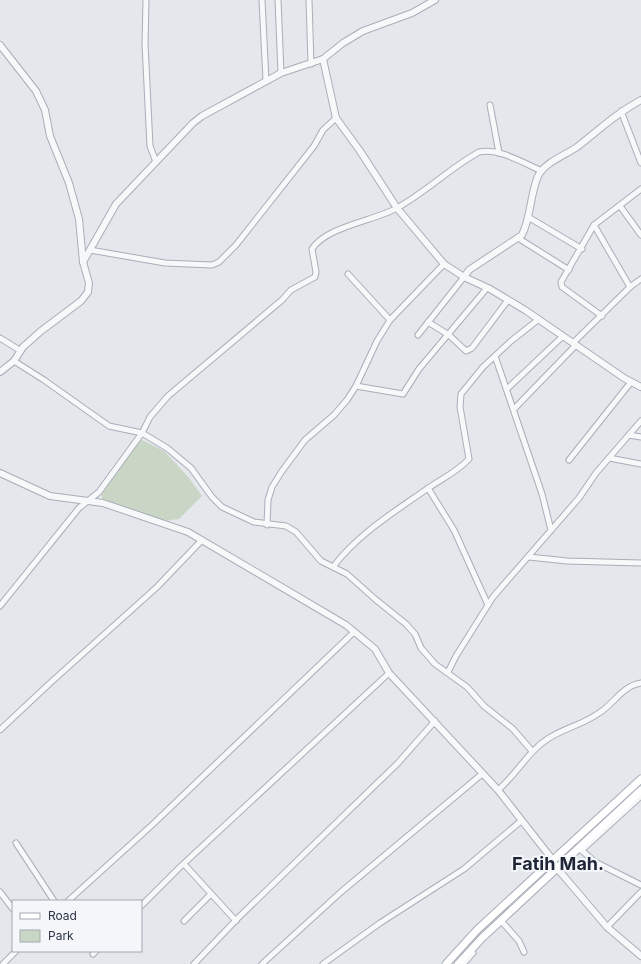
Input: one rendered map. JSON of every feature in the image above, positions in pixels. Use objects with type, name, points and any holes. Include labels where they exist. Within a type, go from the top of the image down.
[{"type":"main road","points":[[446,964],[477,930],[552,859],[641,779]]},
{"type":"main road","points":[[458,964],[482,938],[580,849],[641,790]]},
{"type":"street","points":[[146,0],[145,44],[150,146],[156,162]]},
{"type":"street","points":[[262,0],[266,81]]},
{"type":"street","points":[[278,0],[281,73]]},
{"type":"street","points":[[309,0],[311,64]]},
{"type":"street","points":[[83,262],[116,204],[193,123],[202,116],[281,73],[323,59],[343,43],[363,31],[412,12],[435,0]]},
{"type":"street","points":[[0,45],[36,91],[45,110],[50,136],[69,183],[79,219],[83,262],[89,283],[88,292],[80,301],[41,330],[21,351],[14,361],[0,372]]},
{"type":"street","points":[[323,59],[336,118],[360,151],[397,208],[444,264],[464,277],[488,288],[508,300],[631,382],[641,387]]},
{"type":"street","points":[[418,335],[469,270],[522,236],[526,227],[538,175],[582,143],[621,111],[641,100]]},
{"type":"street","points":[[490,105],[499,153]]},
{"type":"street","points":[[621,111],[641,163]]},
{"type":"street","points":[[90,250],[165,263],[212,266],[219,262],[236,244],[314,146],[323,130],[336,118]]},
{"type":"street","points":[[0,606],[79,508],[99,492],[142,433],[150,417],[168,396],[282,300],[291,290],[315,277],[316,272],[312,249],[317,241],[341,229],[397,208],[479,152],[488,150],[499,153],[542,171]]},
{"type":"street","points":[[602,316],[562,287],[561,282],[582,249],[594,225],[640,192]]},
{"type":"street","points":[[620,206],[641,235]]},
{"type":"street","points":[[528,217],[582,249]]},
{"type":"street","points":[[594,225],[630,287]]},
{"type":"street","points":[[518,238],[569,270]]},
{"type":"street","points":[[267,525],[268,500],[272,487],[304,440],[334,415],[356,386],[377,341],[390,320],[444,264]]},
{"type":"street","points":[[348,274],[390,320]]},
{"type":"street","points":[[514,409],[574,344],[630,287],[641,279]]},
{"type":"street","points":[[356,386],[403,394],[419,369],[488,288]]},
{"type":"street","points":[[428,322],[449,335],[466,351],[472,348],[508,300]]},
{"type":"street","points":[[333,567],[344,553],[374,526],[428,488],[461,468],[469,459],[460,407],[461,394],[483,367],[511,341],[539,320]]},
{"type":"street","points":[[506,389],[563,336]]},
{"type":"street","points":[[0,338],[21,351]]},
{"type":"street","points":[[495,356],[514,409],[551,530]]},
{"type":"street","points":[[14,361],[44,380],[109,426],[142,433],[167,448],[191,468],[212,497],[222,507],[254,522],[267,525],[286,526],[296,532],[321,561],[347,574],[406,624],[414,634],[421,648],[435,664],[467,687],[484,706],[513,729],[532,751]]},
{"type":"street","points":[[569,460],[631,382]]},
{"type":"street","points":[[448,672],[456,656],[488,605],[579,498],[609,458],[641,421]]},
{"type":"street","points":[[629,435],[641,437]]},
{"type":"street","points":[[609,458],[641,464]]},
{"type":"street","points":[[0,473],[50,496],[103,504],[181,529],[326,613],[354,632],[375,650],[389,673],[498,790],[552,859],[557,869],[607,927],[641,956]]},
{"type":"street","points":[[428,488],[454,530],[488,605]]},
{"type":"street","points":[[0,730],[49,684],[158,587],[202,540]]},
{"type":"street","points":[[529,557],[567,561],[641,563]]},
{"type":"street","points":[[69,900],[152,825],[354,632]]},
{"type":"street","points":[[142,905],[389,673]]},
{"type":"street","points":[[498,790],[511,779],[532,751],[549,738],[600,713],[626,689],[641,683]]},
{"type":"street","points":[[194,964],[398,763],[435,722]]},
{"type":"street","points":[[262,964],[341,892],[482,774]]},
{"type":"street","points":[[641,796],[580,849],[595,862],[641,885]]},
{"type":"street","points":[[323,964],[380,923],[464,869],[521,821]]},
{"type":"street","points":[[16,843],[53,900]]},
{"type":"street","points":[[184,864],[236,921]]},
{"type":"street","points":[[463,964],[557,869]]},
{"type":"street","points":[[0,892],[12,908]]},
{"type":"street","points":[[607,927],[641,892]]},
{"type":"street","points":[[184,921],[212,894]]},
{"type":"street","points":[[503,923],[519,941],[524,952]]},
{"type":"street","points":[[3,964],[15,952]]},
{"type":"green space","points":[[140,439],[164,451],[189,478],[202,496],[179,519],[163,521],[103,499],[101,495]]},
{"type":"district","name":"Fatih Mah.","points":[[558,864]]}]
